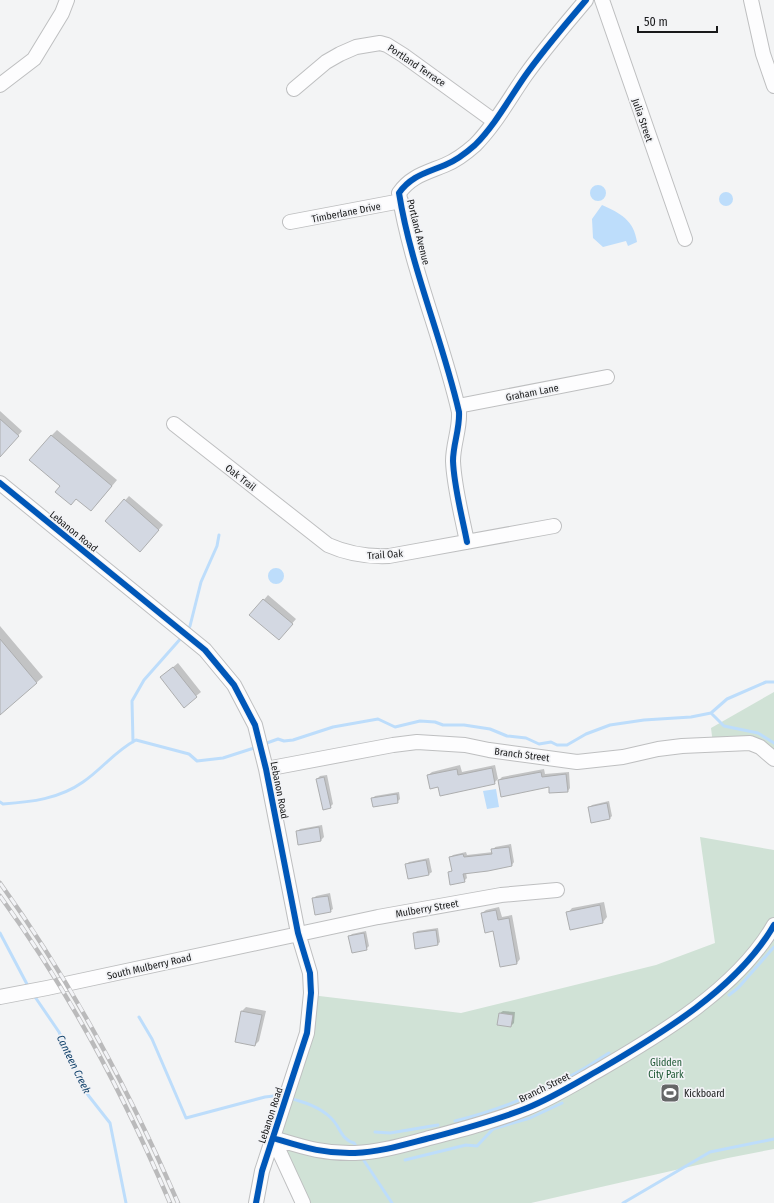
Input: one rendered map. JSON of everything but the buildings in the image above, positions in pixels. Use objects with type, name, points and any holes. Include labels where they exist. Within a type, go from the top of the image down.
[{"type":"street","points":[[0,85],[34,59],[62,13],[67,0]]},
{"type":"street","name":"Portland Avenue","points":[[466,542],[453,462],[454,447],[460,423],[458,406],[429,312],[399,193],[405,185],[419,174],[446,165],[474,145],[494,121],[525,75],[586,0]]},
{"type":"street","name":"Julia Street","points":[[602,0],[685,239]]},
{"type":"street","points":[[751,0],[763,54],[774,86]]},
{"type":"street","name":"Portland Terrace","points":[[294,89],[326,62],[340,54],[356,48],[380,43],[387,45],[403,55],[494,121]]},
{"type":"street","name":"Timberlane Drive","points":[[290,222],[327,217],[401,201]]},
{"type":"street","name":"Graham Lane","points":[[458,406],[607,378]]},
{"type":"street","name":"Oak Trail","points":[[174,424],[309,530]]},
{"type":"street","name":"Lebanon Road","points":[[0,483],[200,646],[216,661],[234,685],[247,708],[261,743],[298,933],[310,973],[310,1013],[302,1050],[262,1171],[256,1203]]},
{"type":"street","points":[[466,542],[554,526]]},
{"type":"street","name":"Trail Oak","points":[[309,530],[333,547],[355,555],[370,557],[389,556],[466,542]]},
{"type":"street","name":"Branch Street","points":[[266,769],[393,745],[417,742],[465,745],[489,750],[577,762],[623,758],[658,749],[682,746],[750,743],[764,750],[774,759]]},
{"type":"street","name":"Mulberry Street","points":[[298,933],[501,895],[557,890]]},
{"type":"street","name":"Branch Street","points":[[273,1138],[312,1150],[357,1153],[384,1150],[464,1129],[528,1108],[622,1057],[712,995],[736,975],[751,958],[774,925]]},
{"type":"street","name":"South Mulberry Road","points":[[1,996],[47,988],[298,933]]},
{"type":"street","points":[[273,1138],[303,1203]]},
{"type":"green space","points":[[774,692],[774,761],[760,747],[713,744],[711,728]]},
{"type":"green space","name":"Glidden City Park","points":[[700,837],[774,850],[774,1149],[531,1203],[301,1203],[273,1138],[311,995],[461,1013],[656,965],[715,943]]},
{"type":"water","points":[[598,185],[605,190],[606,193],[601,200],[598,201],[591,196],[590,193],[595,186]]},
{"type":"water","points":[[723,192],[729,192],[733,196],[733,202],[729,206],[723,206],[719,202],[719,196]]},
{"type":"water","points":[[602,205],[625,218],[633,228],[637,242],[628,246],[626,241],[603,247],[593,238],[592,219]]},
{"type":"water","points":[[276,568],[283,573],[284,576],[279,583],[276,584],[269,579],[268,576],[273,569]]},
{"type":"water","points":[[496,789],[499,807],[487,809],[483,791]]},
{"type":"waterway","points":[[187,631],[190,626],[201,582],[217,546],[219,535]]},
{"type":"waterway","points":[[133,742],[132,701],[144,680],[182,637]]},
{"type":"waterway","points":[[264,744],[278,739],[284,741],[293,740],[333,727],[378,719],[395,727],[420,721],[435,722],[443,725],[464,725],[490,729],[507,736],[526,738],[539,744],[551,742],[557,745],[567,745],[586,734],[610,725],[644,720],[691,717],[711,713],[727,699],[766,682],[774,682]]},
{"type":"waterway","points":[[711,713],[724,726],[758,733],[774,743]]},
{"type":"waterway","points":[[0,802],[3,804],[34,801],[55,796],[74,788],[96,772],[128,744],[136,740],[189,754],[197,761],[223,758],[257,747]]},
{"type":"waterway","name":"Canteen Creek","points":[[0,933],[29,988]]},
{"type":"waterway","points":[[729,995],[738,988],[774,947]]},
{"type":"waterway","name":"Canteen Creek","points":[[33,994],[59,1032],[88,1095],[110,1123],[126,1203]]},
{"type":"waterway","points":[[139,1017],[152,1039],[186,1118],[265,1097],[282,1095]]},
{"type":"waterway","points":[[455,1121],[496,1109],[535,1094],[573,1075],[609,1053]]},
{"type":"waterway","points":[[289,1098],[312,1105],[327,1114],[334,1121],[343,1136],[354,1143],[358,1149]]},
{"type":"waterway","points":[[405,1160],[466,1145],[477,1146],[493,1129],[530,1118],[562,1103]]},
{"type":"waterway","points":[[375,1132],[390,1133],[438,1125]]},
{"type":"waterway","points":[[623,1203],[710,1152],[774,1139]]},
{"type":"waterway","points":[[361,1156],[392,1203]]},
{"type":"railway","points":[[0,883],[51,959],[98,1038],[140,1119],[178,1203]]},
{"type":"railway","points":[[0,896],[49,969],[94,1045],[134,1123],[170,1203]]},
{"type":"cycle path","points":[[467,542],[453,461],[459,412],[411,248],[399,193],[414,179],[453,161],[475,145],[495,120],[540,56],[586,0]]},
{"type":"cycle path","points":[[0,483],[205,650],[234,685],[255,725],[266,769],[298,933],[310,973],[311,993],[307,1033],[262,1171],[256,1203]]},
{"type":"cycle path","points":[[273,1138],[323,1151],[344,1153],[373,1151],[391,1148],[490,1121],[515,1113],[546,1100],[623,1056],[696,1008],[740,969],[759,948],[774,925]]},
{"type":"place","name":"Kickboard","points":[[670,1093]]}]
